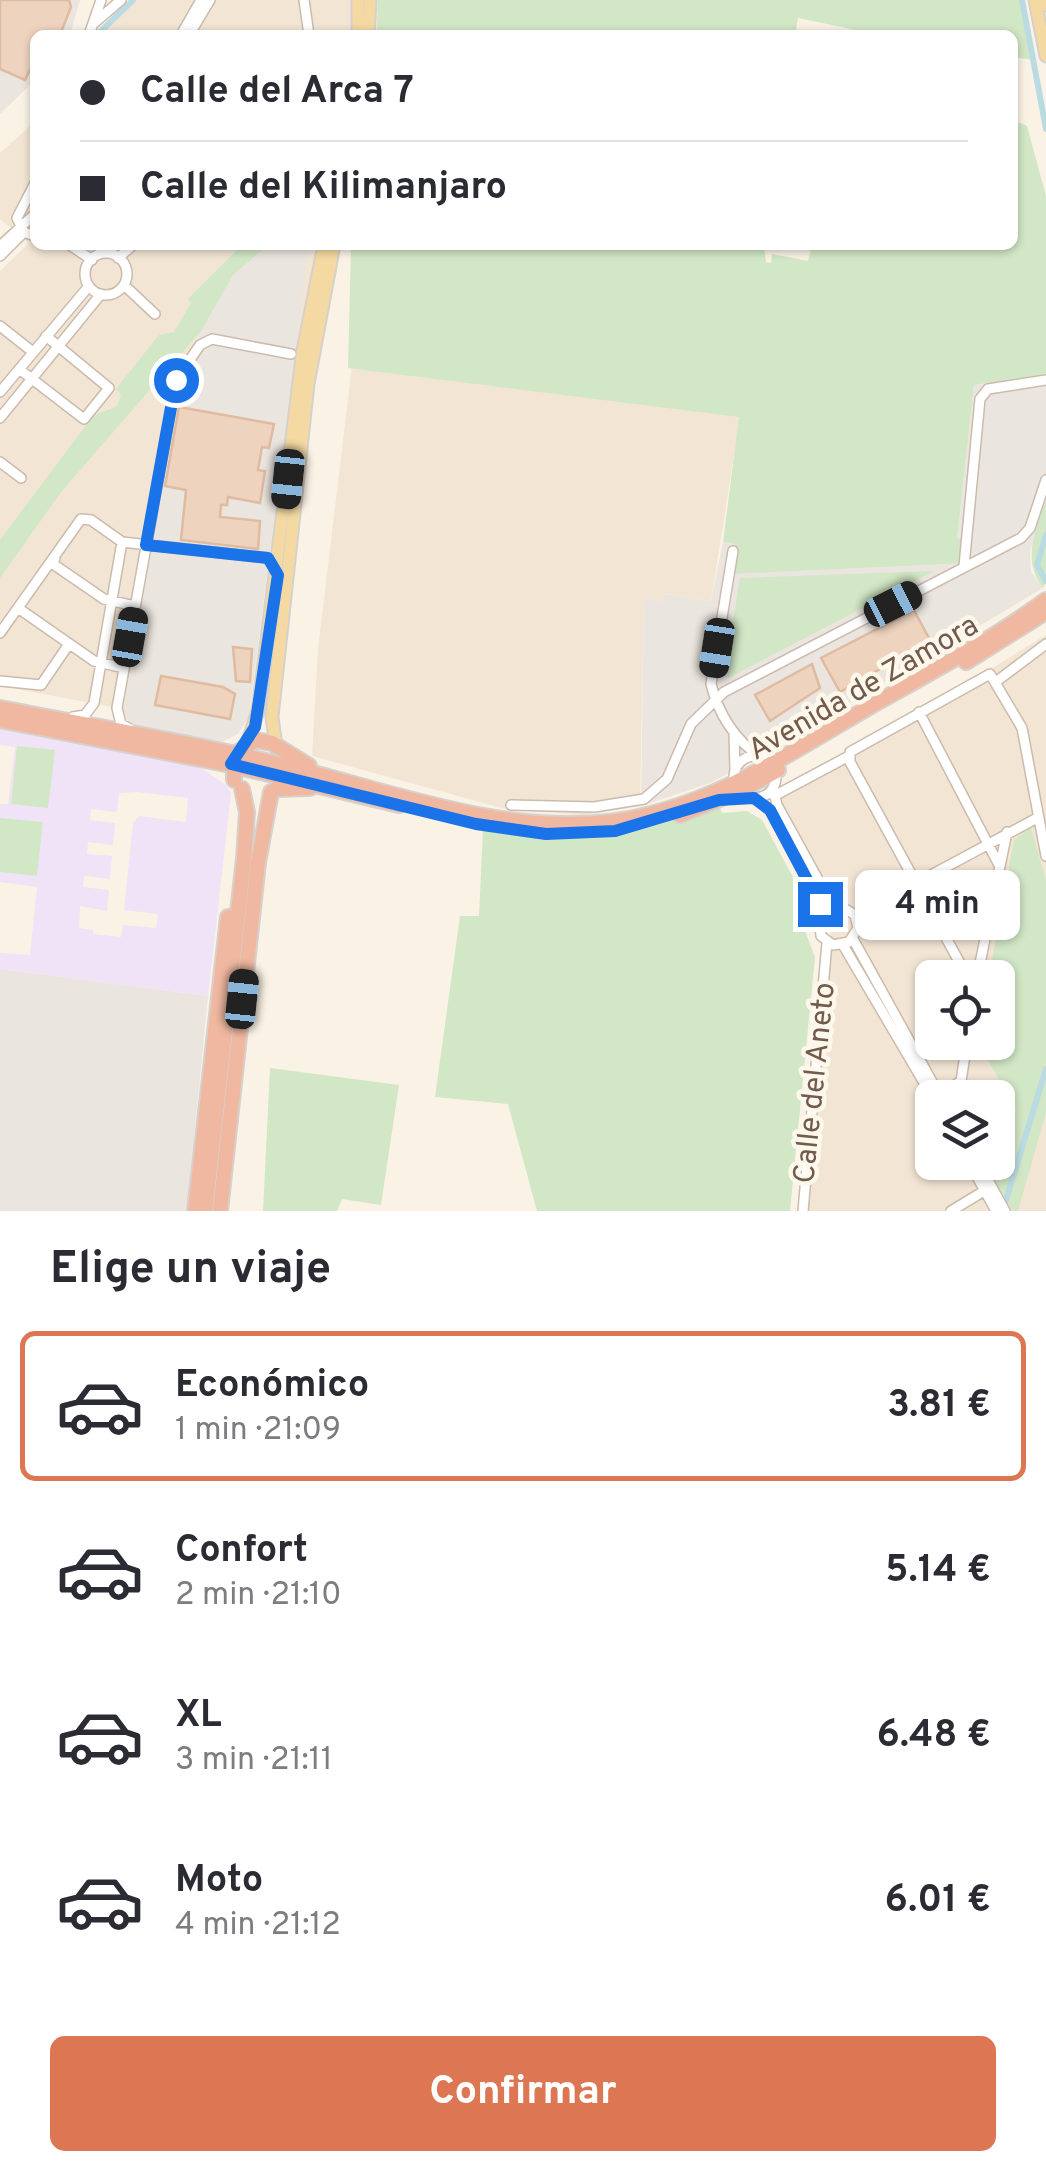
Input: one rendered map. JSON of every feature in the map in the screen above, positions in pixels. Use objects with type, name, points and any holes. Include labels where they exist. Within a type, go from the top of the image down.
[{"type":"highway","name":"Avenida de Zamora","points":[[793,756],[1046,600]]},
{"type":"highway","name":"Avenida de Zamora","points":[[793,756],[1046,616]]},
{"type":"highway","name":"Avenida de Zamora","points":[[0,707],[161,739],[235,772],[391,798],[476,824],[546,834],[615,831],[771,773]]},
{"type":"highway","points":[[0,720],[202,759],[235,772],[253,794],[280,781]]},
{"type":"highway","points":[[205,1211],[244,858],[247,812],[235,772],[248,742],[261,740],[310,766],[361,779],[391,798]]},
{"type":"highway","points":[[220,1211],[258,863],[280,781],[279,748]]},
{"type":"highway","points":[[771,773],[793,756]]},
{"type":"highway","points":[[771,773],[793,756]]},
{"type":"highway","points":[[195,1211],[225,937],[236,872],[244,858]]},
{"type":"main road","points":[[358,0],[358,30]]},
{"type":"main road","points":[[367,30],[368,0]]},
{"type":"main road","points":[[1035,0],[1046,56]]},
{"type":"main road","points":[[248,742],[258,716],[303,350],[323,250]]},
{"type":"main road","points":[[279,748],[272,718],[308,384],[333,250]]},
{"type":"street","points":[[91,30],[101,0]]},
{"type":"street","points":[[91,30],[122,0]]},
{"type":"street","points":[[184,30],[200,0]]},
{"type":"street","points":[[192,30],[210,0]]},
{"type":"street","points":[[304,0],[308,30]]},
{"type":"street","points":[[26,231],[18,210],[30,196]]},
{"type":"street","points":[[0,246],[26,231]]},
{"type":"street","points":[[0,256],[26,231]]},
{"type":"street","points":[[0,392],[89,286],[88,260],[76,250]]},
{"type":"street","points":[[88,260],[105,254],[125,254],[124,289]]},
{"type":"street","points":[[89,286],[101,294]]},
{"type":"street","points":[[0,418],[101,294],[124,289]]},
{"type":"street","points":[[124,289],[154,314]]},
{"type":"street","points":[[0,326],[33,352]]},
{"type":"street","points":[[20,369],[84,419],[110,388],[46,336]]},
{"type":"street","points":[[161,739],[122,724],[117,708],[176,380],[200,345],[212,339],[291,354]]},
{"type":"street","points":[[964,566],[984,392],[1046,380]]},
{"type":"street","points":[[0,462],[20,478]]},
{"type":"street","points":[[511,805],[594,807],[644,799],[666,779],[692,724],[724,692],[1021,538],[1030,528],[1046,480]]},
{"type":"street","points":[[0,633],[86,518],[122,542],[268,558]]},
{"type":"street","points":[[268,558],[282,535]]},
{"type":"street","points":[[0,707],[86,716],[94,704],[122,542]]},
{"type":"street","points":[[58,551],[53,564],[112,600],[136,606]]},
{"type":"street","points":[[733,551],[711,684],[716,703],[734,732],[771,773],[834,905],[858,913],[1039,817]]},
{"type":"street","points":[[268,558],[278,575]]},
{"type":"street","points":[[18,608],[69,644],[101,662],[124,668]]},
{"type":"street","points":[[0,681],[41,686],[69,644]]},
{"type":"street","points":[[997,681],[1046,644]]},
{"type":"street","points":[[741,785],[745,759],[771,773],[850,754],[990,674],[1022,728],[1046,856]]},
{"type":"street","points":[[919,712],[999,865]]},
{"type":"street","points":[[734,732],[741,785],[770,810],[817,895],[822,912],[818,929],[926,1080]]},
{"type":"street","points":[[850,754],[959,960]]},
{"type":"street","points":[[980,960],[1007,832]]},
{"type":"street","points":[[822,912],[834,905]]},
{"type":"street","points":[[858,913],[853,939],[929,1080]]},
{"type":"street","points":[[833,947],[853,939]]},
{"type":"street","name":"Calle del Aneto","points":[[803,1211],[833,947]]},
{"type":"street","points":[[978,1180],[999,1210]]},
{"type":"street","points":[[988,1180],[998,1198],[999,1210]]},
{"type":"street","points":[[952,1211],[984,1191]]},
{"type":"shaded area","points":[[0,0],[80,0],[71,30],[30,30],[30,85],[0,114]]},
{"type":"shaded area","points":[[137,0],[405,0],[390,30],[105,30]]},
{"type":"shaded area","points":[[30,126],[30,250],[319,250],[272,506],[153,540],[123,709],[0,686],[0,271],[29,243],[0,219],[0,153]]},
{"type":"shaded area","points":[[262,250],[308,250],[249,717],[238,734],[222,742],[129,725],[123,709],[182,381],[201,331],[233,275]]},
{"type":"shaded area","points":[[352,366],[740,417],[711,601],[665,594],[662,602],[644,599],[640,806],[585,815],[509,810],[312,756],[318,649]]},
{"type":"shaded area","points":[[1046,374],[1046,500],[1030,551],[1031,572],[1043,588],[710,783],[641,806],[644,598],[662,602],[664,594],[711,601],[723,542],[957,539],[974,385]]},
{"type":"shaded area","points":[[1046,635],[1046,1211],[805,1211],[833,909],[773,802]]},
{"type":"shaded area","points":[[0,729],[200,767],[226,785],[231,793],[208,996],[0,969],[0,953],[30,955],[37,887],[0,882],[0,872],[37,876],[43,823],[0,818],[0,804],[8,804],[15,747],[0,745]],"holes":[[[119,793],[188,798],[186,822],[139,816],[133,823],[124,910],[158,914],[156,928],[123,925],[121,937],[79,928],[80,906],[107,911],[109,890],[83,887],[84,876],[110,879],[112,856],[87,854],[88,842],[113,845],[115,823],[90,820],[91,809],[117,812]]]},
{"type":"shaded area","points":[[0,969],[208,996],[187,1211],[0,1211]]},
{"type":"green space","points":[[378,0],[1021,0],[1035,60],[1018,58],[1018,30],[856,30],[798,18],[796,30],[377,30]]},
{"type":"green space","points":[[1018,122],[1027,126],[1046,196],[1046,374],[974,385],[957,539],[967,537],[964,563],[729,574],[734,543],[723,542],[739,417],[348,368],[351,250],[765,250],[766,262],[771,263],[772,254],[808,261],[811,250],[1018,250]]},
{"type":"green space","points":[[237,250],[262,250],[233,275],[201,331],[61,492],[0,578],[0,540],[93,416],[117,406],[121,395],[116,389],[159,335],[174,332],[191,303],[188,299]]},
{"type":"green space","points":[[1046,500],[1043,588],[1036,577],[1032,556]]},
{"type":"green space","points":[[934,571],[728,678],[724,676],[740,578]]},
{"type":"green space","points":[[17,746],[55,750],[48,808],[11,804]]},
{"type":"green space","points":[[719,805],[722,813],[747,811],[762,820],[807,903],[805,931],[815,957],[790,1211],[537,1211],[508,1104],[435,1097],[460,916],[479,916],[483,829],[544,836],[603,834],[661,823]]},
{"type":"green space","points":[[0,818],[43,822],[37,876],[0,872]]},
{"type":"green space","points":[[1031,828],[1046,880],[1046,1112],[1018,1211],[1013,1211],[995,1181],[1015,1180],[1015,1080],[999,1080],[988,1060],[1015,1060],[1015,960],[992,960],[1014,840]]},
{"type":"green space","points":[[270,1068],[399,1085],[381,1205],[342,1199],[337,1211],[263,1211]]},
{"type":"building","points":[[0,0],[69,0],[71,7],[62,30],[30,30],[30,70],[25,80],[0,69]]},
{"type":"building","points":[[179,407],[274,424],[269,448],[262,447],[258,470],[265,471],[260,503],[228,497],[227,505],[221,505],[220,517],[260,521],[258,549],[181,540],[186,490],[165,486]]},
{"type":"building","points":[[914,610],[930,640],[840,692],[821,658]]},
{"type":"building","points":[[233,647],[252,649],[250,682],[236,681]]},
{"type":"building","points":[[812,664],[820,688],[770,721],[755,695]]},
{"type":"building","points":[[161,676],[223,687],[235,694],[230,719],[155,705]]},
{"type":"waterway","points":[[102,30],[133,0]]},
{"type":"waterway","points":[[1022,0],[1046,129]]},
{"type":"waterway","points":[[1046,535],[1037,565],[1046,581]]},
{"type":"waterway","points":[[1003,1210],[1046,1069]]},
{"type":"route","points":[[176,380],[146,545],[268,558],[278,575],[255,727],[231,764],[476,824],[546,834],[615,831],[650,824],[719,800],[748,796],[770,810],[820,904]]}]
